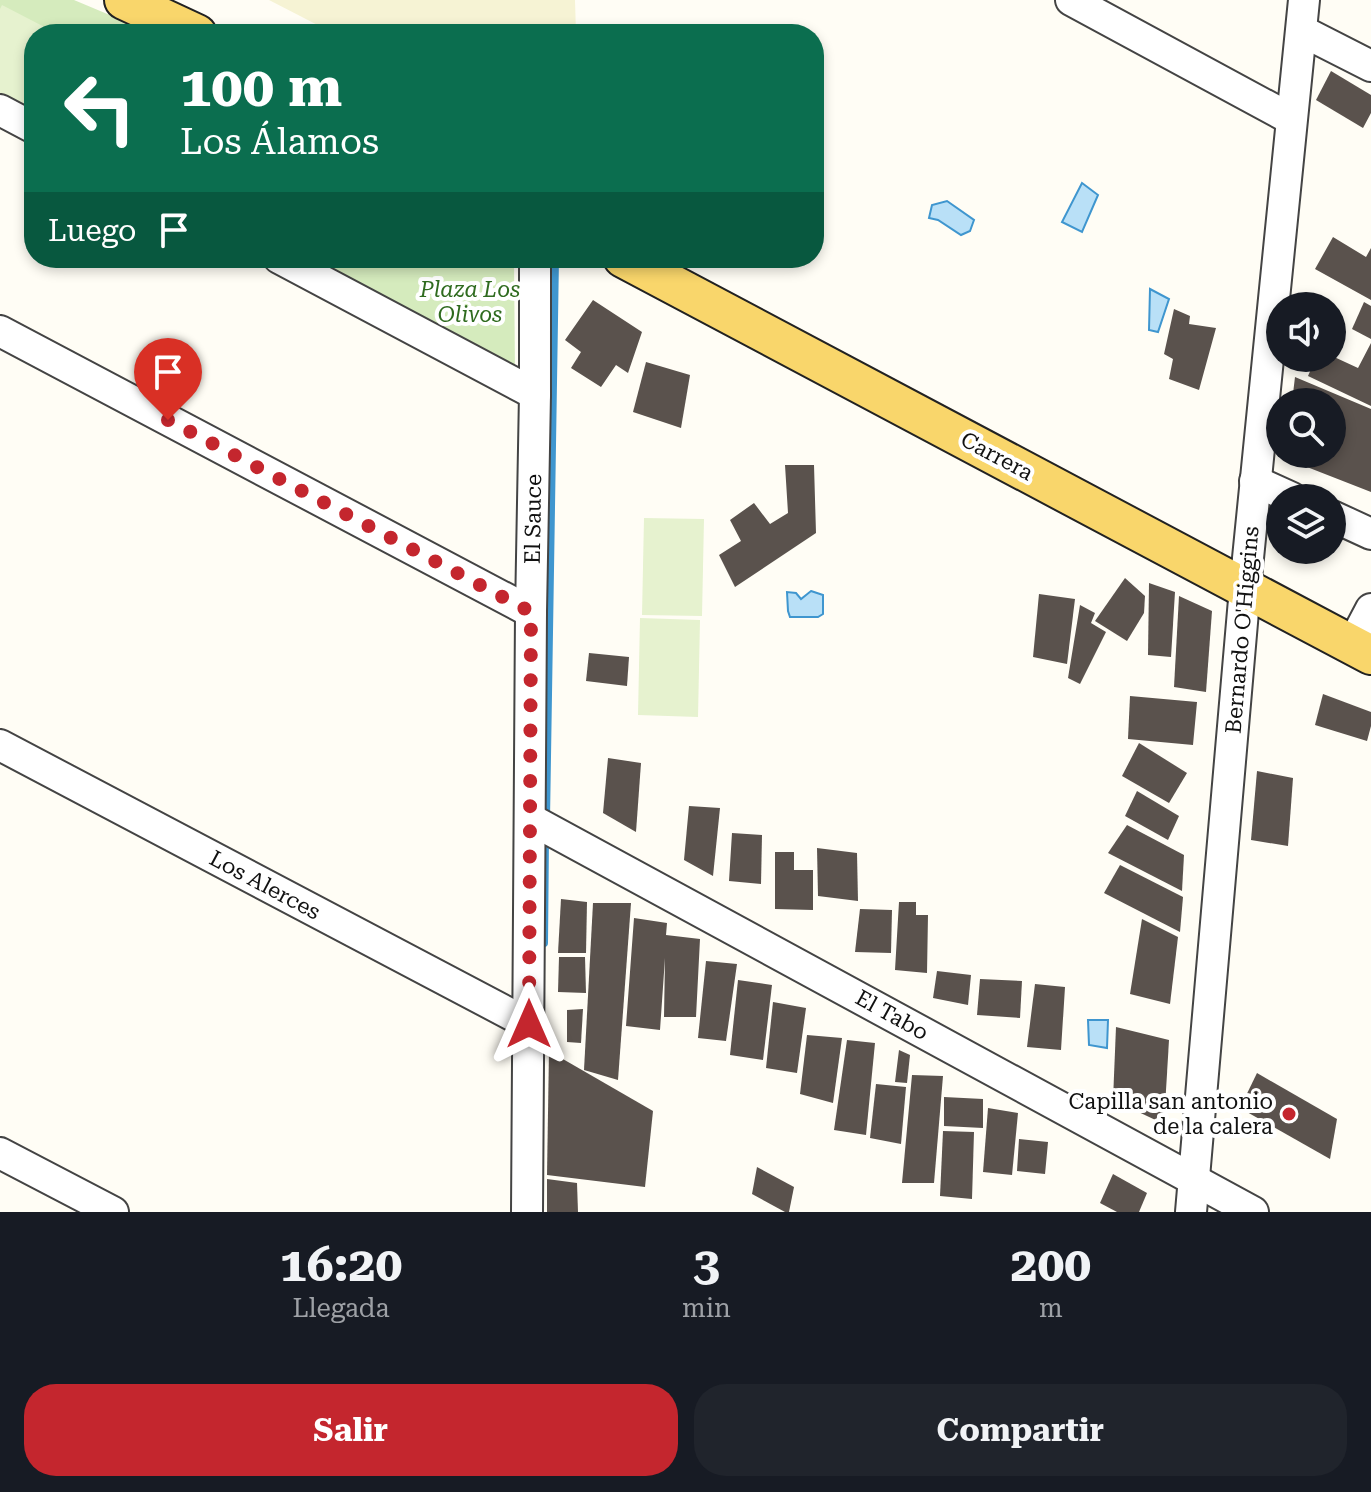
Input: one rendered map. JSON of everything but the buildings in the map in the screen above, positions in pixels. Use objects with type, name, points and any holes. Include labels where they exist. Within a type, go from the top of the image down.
[{"type":"main road","points":[[124,0],[176,24]]},
{"type":"main road","name":"Carrera","points":[[642,268],[1362,650]]},
{"type":"street","points":[[1071,0],[1291,119]]},
{"type":"street","name":"Bernardo O'Higgins","points":[[1191,1212],[1245,588],[1304,0]]},
{"type":"street","points":[[1302,31],[1371,66]]},
{"type":"street","points":[[0,110],[24,123]]},
{"type":"street","points":[[298,268],[535,394]]},
{"type":"street","name":"El Sauce","points":[[527,1212],[535,268]]},
{"type":"street","points":[[0,331],[531,612]]},
{"type":"street","points":[[1255,481],[1266,486]]},
{"type":"street","points":[[1346,522],[1371,534]]},
{"type":"street","points":[[1362,650],[1371,609]]},
{"type":"street","name":"Los Alerces","points":[[0,745],[529,1024]]},
{"type":"street","name":"El Tabo","points":[[530,819],[1253,1212]]},
{"type":"street","points":[[0,1153],[113,1212]]},
{"type":"shaded area","points":[[269,0],[575,0],[576,24],[316,24]]},
{"type":"green space","points":[[0,0],[74,0],[131,24],[24,24],[24,114],[0,101]]},
{"type":"green space","points":[[2,5],[39,24],[24,24],[24,107],[0,94]]},
{"type":"green space","name":"Plaza Los Olivos","points":[[315,268],[514,268],[515,374]]},
{"type":"green space","points":[[644,518],[704,519],[702,616],[642,615]]},
{"type":"green space","points":[[640,618],[700,620],[698,717],[638,715]]},
{"type":"water","points":[[1082,183],[1098,195],[1082,232],[1062,222]]},
{"type":"water","points":[[947,201],[974,220],[970,231],[961,235],[938,220],[929,218],[932,205]]},
{"type":"water","points":[[1150,289],[1169,299],[1158,332],[1149,330]]},
{"type":"water","points":[[811,591],[823,595],[823,614],[818,617],[790,617],[787,592],[796,593],[801,599]]},
{"type":"water","points":[[1088,1020],[1108,1020],[1107,1048],[1089,1045]]},
{"type":"waterway","points":[[546,819],[555,268]]},
{"type":"waterway","points":[[544,943],[545,837]]},
{"type":"place","name":"Capilla san antonio de la calera","points":[[1289,1114]]},
{"type":"route","points":[[168,420],[531,612],[529,1024]]}]
